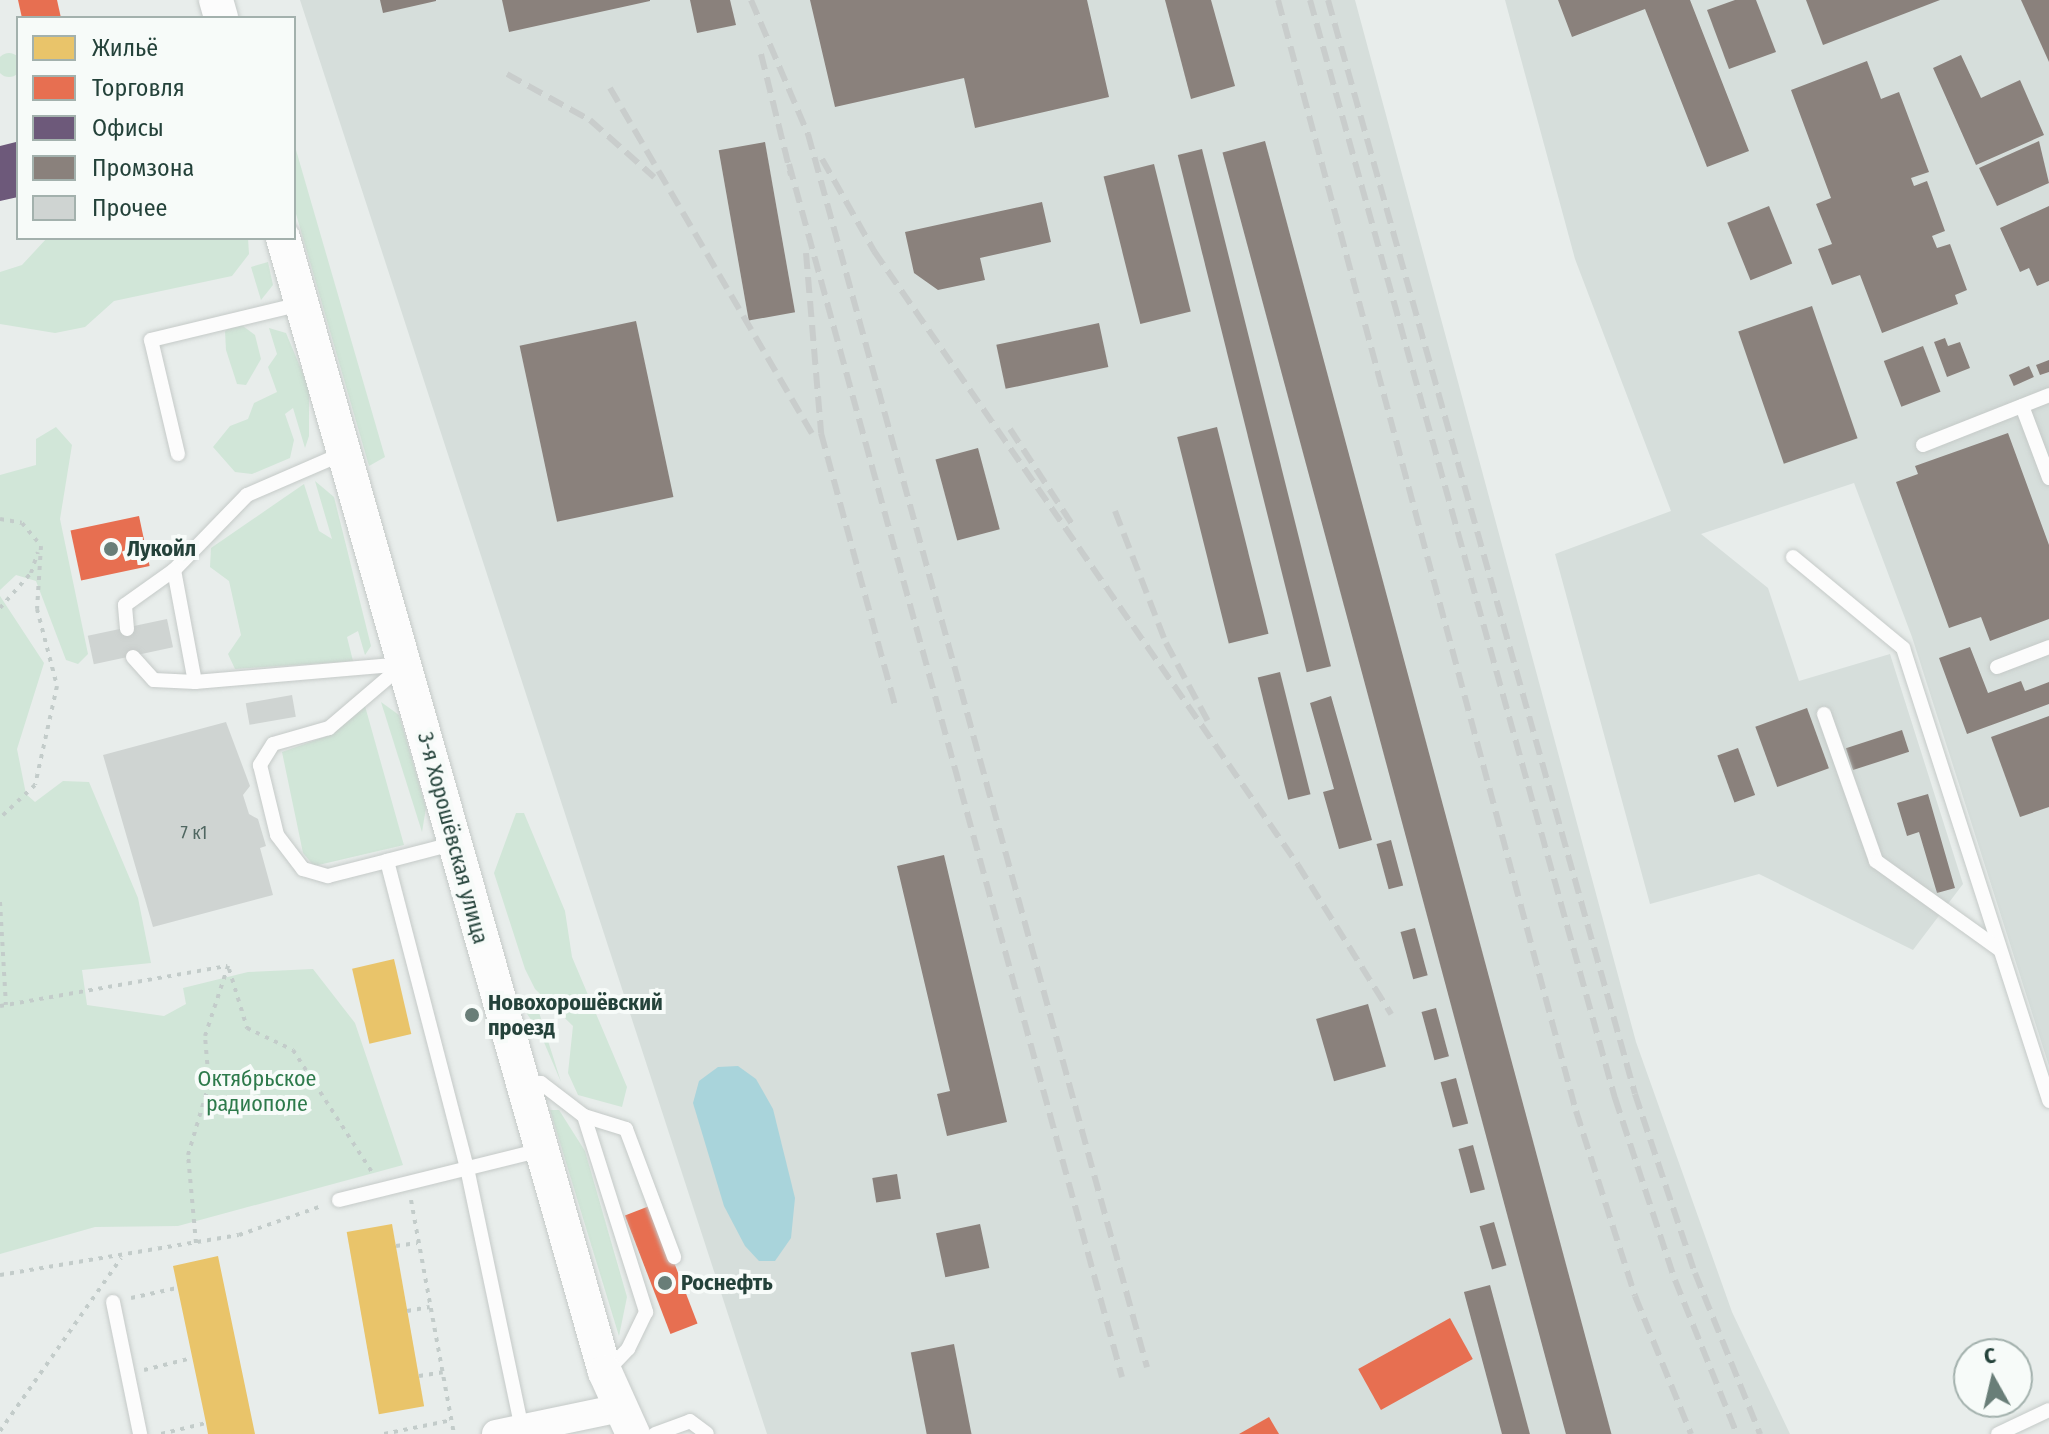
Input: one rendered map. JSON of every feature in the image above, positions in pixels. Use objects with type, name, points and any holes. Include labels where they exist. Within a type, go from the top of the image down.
[{"type":"street","name":"3-я Хорошёвская улица","points":[[284,240],[605,1372],[626,1421]]},
{"type":"street","points":[[509,1431],[626,1421]]},
{"type":"lane","points":[[178,454],[151,340],[302,304]]},
{"type":"lane","points":[[1923,445],[2049,395]]},
{"type":"lane","points":[[2022,406],[2049,478]]},
{"type":"lane","points":[[127,629],[125,605],[174,570],[247,495],[344,453]]},
{"type":"lane","points":[[1793,557],[1903,648],[2049,1101]]},
{"type":"lane","points":[[174,570],[195,682]]},
{"type":"lane","points":[[1997,667],[2049,647]]},
{"type":"lane","points":[[133,657],[166,685],[404,664]]},
{"type":"lane","points":[[404,664],[329,728],[273,744],[260,765],[277,835],[303,869],[328,876],[456,843]]},
{"type":"lane","points":[[1824,714],[1876,861],[1999,949]]},
{"type":"lane","points":[[387,861],[467,1168],[509,1431]]},
{"type":"lane","points":[[523,1082],[541,1083],[584,1116],[626,1129],[674,1257]]},
{"type":"lane","points":[[584,1116],[646,1312],[628,1349],[605,1372]]},
{"type":"lane","points":[[339,1200],[541,1150]]},
{"type":"lane","points":[[113,1302],[140,1434]]},
{"type":"lane","points":[[1998,1434],[2049,1410]]},
{"type":"lane","points":[[655,1434],[690,1421],[707,1434]]},
{"type":"path","points":[[0,519],[22,523],[41,546],[37,609],[57,686],[35,785],[0,818]]},
{"type":"path","points":[[0,608],[31,573],[41,546]]},
{"type":"path","points":[[0,902],[2,1007],[228,966]]},
{"type":"path","points":[[228,966],[247,1028],[293,1050],[384,1188]]},
{"type":"path","points":[[196,1243],[188,1155],[209,1084],[205,1036],[228,966]]},
{"type":"path","points":[[408,1183],[454,1434]]},
{"type":"path","points":[[0,1275],[121,1258],[196,1243],[339,1200]]},
{"type":"path","points":[[396,1246],[418,1242]]},
{"type":"path","points":[[0,1431],[121,1258]]},
{"type":"path","points":[[113,1302],[177,1288]]},
{"type":"path","points":[[407,1311],[430,1307]]},
{"type":"path","points":[[128,1374],[192,1358]]},
{"type":"path","points":[[419,1376],[443,1372]]},
{"type":"path","points":[[384,1434],[452,1420]]},
{"type":"path","points":[[161,1434],[206,1423]]},
{"type":"shaded area","points":[[300,0],[1355,0],[1636,1042],[1732,1312],[1790,1434],[767,1434]]},
{"type":"shaded area","points":[[1505,0],[2049,0],[2049,1066],[1912,637],[1854,483],[1701,534],[1768,588],[1799,681],[1890,654],[1963,884],[1913,950],[1759,874],[1650,904],[1555,554],[1671,511],[1575,259]]},
{"type":"green space","points":[[4,54],[14,54],[16,74],[4,76],[-1,71],[-1,59]]},
{"type":"green space","points":[[296,150],[385,457],[369,466],[296,214]]},
{"type":"green space","points":[[45,240],[248,240],[249,254],[232,276],[114,301],[85,327],[55,333],[0,324],[0,272],[22,265]]},
{"type":"green space","points":[[268,262],[273,285],[261,300],[251,267]]},
{"type":"green space","points":[[239,323],[255,335],[261,359],[246,385],[237,384],[226,350],[225,331]]},
{"type":"green space","points":[[269,328],[286,333],[309,388],[309,436],[305,448],[293,408],[285,414],[294,440],[290,458],[252,474],[235,472],[213,447],[230,426],[248,419],[254,403],[277,392],[268,367],[277,354]]},
{"type":"green space","points":[[56,427],[72,445],[60,519],[88,654],[78,664],[66,660],[36,581],[16,575],[0,590],[0,475],[36,465],[36,439]]},
{"type":"green space","points":[[315,481],[334,497],[371,646],[365,655],[358,631],[347,637],[353,661],[235,669],[228,654],[241,635],[229,581],[210,567],[211,548],[304,484],[319,531],[332,539]]},
{"type":"green space","name":"Октябрьское радиополе","points":[[0,596],[44,663],[17,749],[26,794],[35,802],[63,781],[89,782],[138,898],[151,963],[82,970],[87,1005],[164,1016],[186,1004],[183,988],[248,972],[313,969],[355,1023],[403,1165],[178,1226],[95,1227],[0,1254]]},
{"type":"green space","points":[[381,702],[399,715],[426,808],[422,832]]},
{"type":"green space","points":[[365,706],[404,845],[314,866],[303,853],[282,752],[333,734]]},
{"type":"green space","points":[[516,813],[524,813],[565,911],[572,957],[627,1087],[622,1107],[578,1095],[568,1073],[573,1026],[535,989],[525,969],[494,873]]},
{"type":"green space","points":[[521,1005],[537,1006],[561,1082],[540,1033]]},
{"type":"green space","points":[[550,1110],[559,1110],[585,1151],[627,1297],[619,1336]]},
{"type":"water","points":[[738,1066],[756,1079],[773,1109],[795,1198],[791,1238],[775,1261],[759,1261],[745,1246],[724,1206],[693,1103],[699,1081],[718,1067]]},
{"type":"building: Жильё","points":[[394,959],[411,1034],[369,1044],[352,969]]},
{"type":"building: Жильё","points":[[392,1224],[424,1406],[379,1414],[347,1232]]},
{"type":"building: Жильё","points":[[218,1256],[255,1434],[208,1434],[173,1266]]},
{"type":"building: Торговля","points":[[18,0],[57,0],[61,16],[22,16]]},
{"type":"building: Торговля","name":"Лукойл","points":[[139,516],[150,566],[81,580],[71,531]]},
{"type":"building: Торговля","points":[[652,1205],[698,1324],[670,1334],[625,1215]]},
{"type":"building: Торговля","points":[[1450,1318],[1473,1359],[1381,1410],[1358,1369]]},
{"type":"building: Торговля","points":[[1269,1417],[1279,1434],[1239,1434]]},
{"type":"building: Офисы","points":[[16,142],[16,197],[0,201],[0,146]]},
{"type":"building: Промзона","points":[[380,0],[436,0],[436,1],[383,13]]},
{"type":"building: Промзона","points":[[502,0],[650,0],[650,1],[509,32]]},
{"type":"building: Промзона","points":[[690,0],[730,0],[736,25],[697,33]]},
{"type":"building: Промзона","points":[[810,0],[1087,0],[1109,97],[975,128],[964,78],[835,107]]},
{"type":"building: Промзона","points":[[1165,0],[1211,0],[1235,86],[1191,99]]},
{"type":"building: Промзона","points":[[1558,0],[1690,0],[1749,151],[1707,167],[1645,9],[1572,37]]},
{"type":"building: Промзона","points":[[1735,0],[1756,0],[1776,52],[1729,69],[1707,10]]},
{"type":"building: Промзона","points":[[1806,0],[1940,0],[1823,45]]},
{"type":"building: Промзона","points":[[2021,0],[2049,0],[2049,62]]},
{"type":"building: Промзона","points":[[1961,55],[1981,98],[2020,80],[2044,135],[1976,165],[1933,68]]},
{"type":"building: Промзона","points":[[1867,61],[1881,99],[1899,92],[1929,172],[1911,178],[1914,186],[1927,181],[1945,231],[1932,236],[1937,248],[1950,244],[1967,290],[1955,295],[1958,304],[1882,333],[1860,275],[1832,285],[1818,249],[1832,244],[1816,204],[1831,198],[1791,90]]},
{"type":"building: Промзона","points":[[1265,141],[1611,1434],[1566,1434],[1222,152]]},
{"type":"building: Промзона","points":[[2039,141],[2049,183],[1997,206],[1979,168]]},
{"type":"building: Промзона","points":[[765,142],[795,312],[749,321],[719,150]]},
{"type":"building: Промзона","points":[[1202,149],[1331,666],[1307,672],[1178,155]]},
{"type":"building: Промзона","points":[[1154,164],[1191,311],[1140,324],[1104,177]]},
{"type":"building: Промзона","points":[[1042,202],[1051,242],[980,258],[985,280],[938,290],[914,273],[905,232]]},
{"type":"building: Промзона","points":[[1769,206],[1792,263],[1751,280],[1727,223]]},
{"type":"building: Промзона","points":[[2049,206],[2049,281],[2037,286],[2029,268],[2020,272],[2000,228]]},
{"type":"building: Промзона","points":[[1812,306],[1858,438],[1784,464],[1738,331]]},
{"type":"building: Промзона","points":[[636,321],[673,497],[557,522],[520,346]]},
{"type":"building: Промзона","points":[[1099,323],[1108,367],[1006,389],[996,345]]},
{"type":"building: Промзона","points":[[1945,338],[1948,346],[1960,342],[1970,368],[1947,377],[1934,342]]},
{"type":"building: Промзона","points":[[1923,346],[1941,392],[1901,407],[1884,361]]},
{"type":"building: Промзона","points":[[2049,360],[2049,372],[2040,375],[2036,365]]},
{"type":"building: Промзона","points":[[2029,366],[2034,377],[2014,386],[2009,375]]},
{"type":"building: Промзона","points":[[1217,427],[1269,634],[1229,644],[1177,437]]},
{"type":"building: Промзона","points":[[2008,433],[2049,545],[2049,619],[1990,641],[1981,617],[1949,628],[1896,482],[1918,474],[1915,466]]},
{"type":"building: Промзона","points":[[978,448],[1000,529],[957,541],[935,459]]},
{"type":"building: Промзона","points":[[1970,647],[1988,693],[2021,681],[2025,691],[2049,682],[2049,704],[1967,734],[1939,658]]},
{"type":"building: Промзона","points":[[1280,672],[1310,794],[1288,800],[1258,678]]},
{"type":"building: Промзона","points":[[1331,696],[1372,840],[1339,849],[1323,792],[1334,789],[1310,703]]},
{"type":"building: Промзона","points":[[1807,708],[1829,768],[1777,787],[1755,727]]},
{"type":"building: Промзона","points":[[2049,716],[2049,807],[2020,817],[1991,737]]},
{"type":"building: Промзона","points":[[1902,730],[1909,752],[1853,770],[1846,748]]},
{"type":"building: Промзона","points":[[1738,748],[1755,795],[1734,803],[1717,756]]},
{"type":"building: Промзона","points":[[1928,794],[1955,888],[1937,893],[1919,832],[1907,836],[1897,803]]},
{"type":"building: Промзона","points":[[1391,840],[1403,885],[1389,889],[1377,844]]},
{"type":"building: Промзона","points":[[944,855],[1007,1122],[947,1136],[937,1094],[950,1091],[897,866]]},
{"type":"building: Промзона","points":[[1415,928],[1428,975],[1413,979],[1401,932]]},
{"type":"building: Промзона","points":[[1368,1004],[1386,1066],[1334,1081],[1316,1019]]},
{"type":"building: Промзона","points":[[1436,1008],[1449,1056],[1434,1060],[1422,1012]]},
{"type":"building: Промзона","points":[[1456,1078],[1468,1123],[1453,1128],[1441,1082]]},
{"type":"building: Промзона","points":[[1473,1145],[1485,1189],[1470,1193],[1459,1149]]},
{"type":"building: Промзона","points":[[897,1174],[901,1199],[876,1203],[872,1178]]},
{"type":"building: Промзона","points":[[1494,1222],[1506,1265],[1492,1269],[1480,1226]]},
{"type":"building: Промзона","points":[[980,1224],[989,1268],[945,1277],[936,1233]]},
{"type":"building: Промзона","points":[[1490,1285],[1530,1434],[1502,1434],[1464,1292]]},
{"type":"building: Промзона","points":[[954,1344],[971,1434],[927,1434],[911,1352]]},
{"type":"building: Прочее","points":[[167,619],[173,647],[94,664],[88,636]]},
{"type":"building: Прочее","points":[[292,695],[296,717],[250,725],[246,703]]},
{"type":"building: Прочее","points":[[226,722],[250,786],[243,795],[249,814],[258,819],[266,846],[260,848],[273,895],[153,927],[103,755]]},
{"type":"railway","points":[[751,0],[808,134],[1147,1367]]},
{"type":"railway","points":[[1278,0],[1576,1111],[1635,1296],[1691,1434]]},
{"type":"railway","points":[[1310,0],[1615,1098],[1675,1280],[1737,1434]]},
{"type":"railway","points":[[1328,0],[1635,1094],[1695,1273],[1760,1434]]},
{"type":"railway","points":[[761,54],[791,175]]},
{"type":"railway","points":[[507,74],[590,120],[654,177]]},
{"type":"railway","points":[[610,88],[816,440]]},
{"type":"railway","points":[[822,159],[874,251],[1298,865],[1391,1014]]},
{"type":"railway","points":[[789,164],[1122,1377]]},
{"type":"railway","points":[[806,253],[821,433],[896,709]]},
{"type":"railway","points":[[1010,429],[1072,524]]},
{"type":"railway","points":[[1115,511],[1166,643],[1211,727]]},
{"type":"place","name":"Лукойл","points":[[111,549]]},
{"type":"place","name":"Новохорошёвский проезд","points":[[472,1015]]},
{"type":"place","name":"Роснефть","points":[[665,1283]]}]
